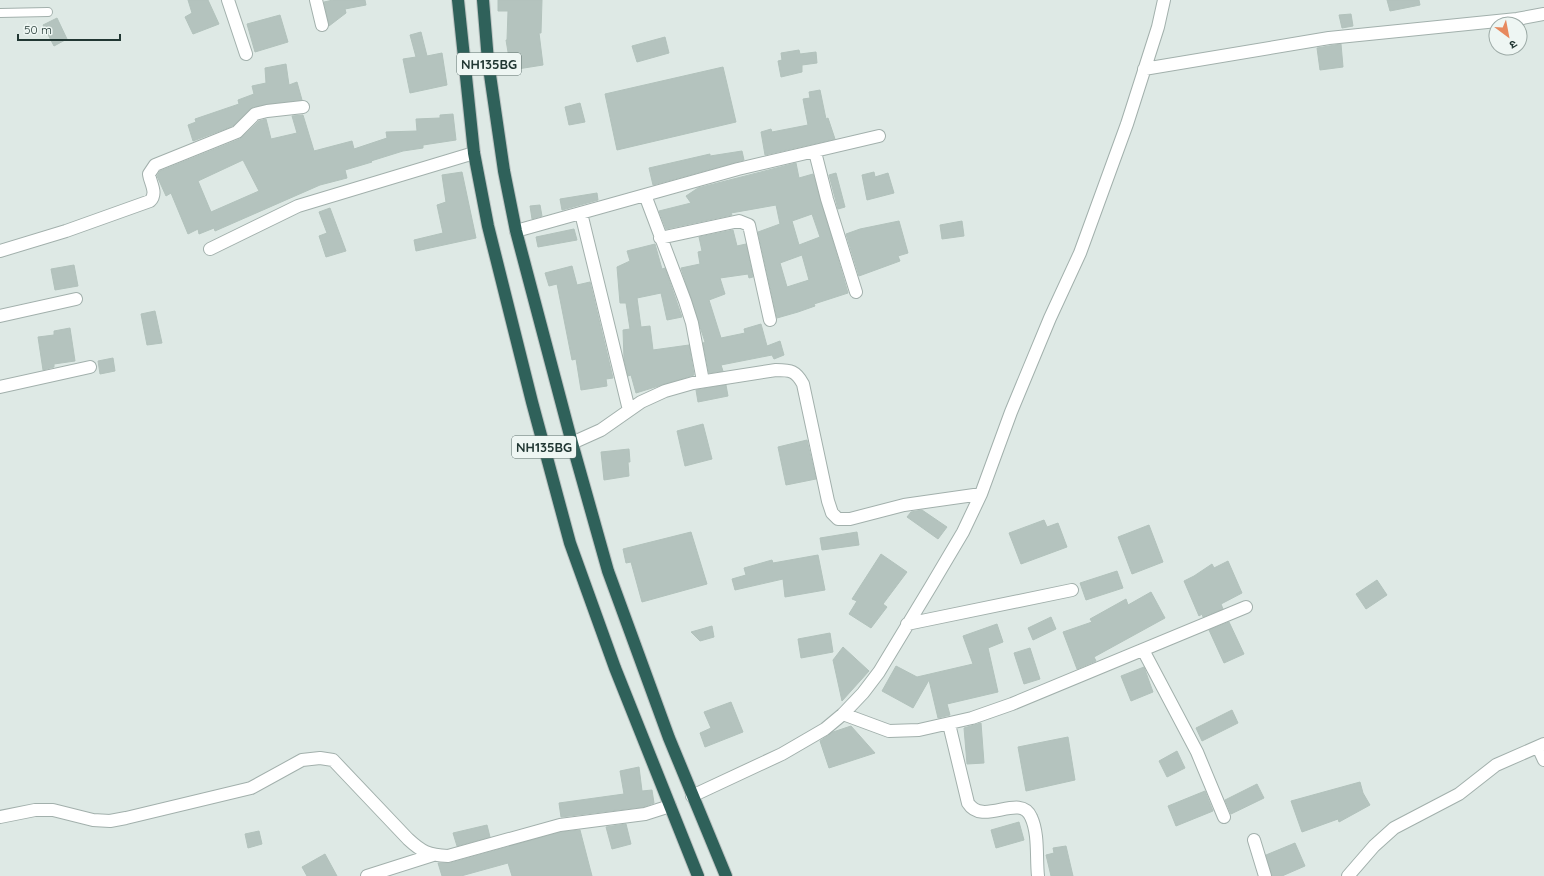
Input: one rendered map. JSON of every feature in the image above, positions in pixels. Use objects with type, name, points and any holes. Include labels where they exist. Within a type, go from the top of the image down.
[{"type":"highway","name":"NH135BG","points":[[458,0],[474,153],[501,283],[570,543],[615,668],[698,876]]},
{"type":"highway","name":"NH135BG","points":[[484,0],[492,90],[504,171],[516,231],[572,443],[608,571],[692,796],[726,876]]},
{"type":"street","points":[[228,0],[246,54]]},
{"type":"street","points":[[316,0],[322,25]]},
{"type":"street","points":[[692,796],[782,754],[825,729],[843,714],[863,693],[879,672],[963,532],[981,494],[1044,333],[1080,253],[1109,176],[1144,69],[1164,0]]},
{"type":"street","points":[[1144,69],[1329,38],[1517,19],[1544,14]]},
{"type":"street","points":[[0,251],[66,231],[150,201],[154,197],[154,192],[149,174],[155,165],[237,132],[254,114],[303,107]]},
{"type":"street","points":[[516,231],[738,169],[879,136]]},
{"type":"street","points":[[815,152],[827,199],[856,292]]},
{"type":"street","points":[[210,250],[298,206],[474,153]]},
{"type":"street","points":[[645,195],[692,323],[703,381]]},
{"type":"street","points":[[581,213],[629,410]]},
{"type":"street","points":[[660,238],[739,220],[744,221],[749,225],[752,231],[770,320]]},
{"type":"street","points":[[0,316],[76,299]]},
{"type":"street","points":[[0,387],[90,367]]},
{"type":"street","points":[[572,443],[601,430],[641,402],[665,391],[703,381],[776,370],[789,370],[798,374],[803,384],[810,411],[828,501],[832,513],[838,519],[850,519],[904,504],[981,494]]},
{"type":"street","points":[[907,624],[1072,590]]},
{"type":"street","points":[[843,714],[889,731],[920,730],[949,724],[1012,704],[1246,607]]},
{"type":"street","points":[[1143,650],[1197,752],[1224,818]]},
{"type":"street","points":[[949,724],[968,803],[972,810],[981,812],[1017,807],[1025,810],[1031,816],[1034,825],[1038,876]]},
{"type":"street","points":[[1348,876],[1374,846],[1394,828],[1459,794],[1496,765],[1541,745],[1544,760]]},
{"type":"street","points":[[0,817],[35,810],[53,810],[93,820],[110,821],[244,790],[267,780],[302,760],[320,758],[333,760],[412,843],[421,851],[433,855],[448,856],[560,825],[646,814],[670,806]]},
{"type":"street","points":[[1254,840],[1264,876]]},
{"type":"street","points":[[367,876],[433,855]]},
{"type":"lane","points":[[0,12],[48,12]]},
{"type":"building","points":[[188,0],[208,0],[219,24],[193,34],[185,17],[192,13]]},
{"type":"building","points":[[333,0],[365,0],[366,5],[345,9],[346,13],[329,26],[324,2]]},
{"type":"building","points":[[498,0],[542,0],[541,33],[539,33],[543,65],[511,70],[506,40],[508,11],[498,11]]},
{"type":"building","points":[[1387,0],[1419,0],[1420,5],[1390,11]]},
{"type":"building","points":[[1351,14],[1353,26],[1342,28],[1339,15]]},
{"type":"building","points":[[280,15],[288,42],[255,52],[247,24]]},
{"type":"building","points":[[57,18],[67,39],[54,46],[43,25]]},
{"type":"building","points":[[421,32],[427,56],[442,53],[447,85],[410,93],[403,59],[416,57],[410,35]]},
{"type":"building","points":[[665,37],[669,53],[637,62],[632,46]]},
{"type":"building","points":[[1341,44],[1343,67],[1320,70],[1317,48]]},
{"type":"building","points":[[799,50],[800,54],[816,52],[817,63],[802,65],[802,72],[781,77],[778,61],[782,60],[781,53]]},
{"type":"building","points":[[286,64],[289,85],[297,82],[302,100],[253,107],[233,126],[193,141],[188,125],[196,122],[195,119],[239,104],[238,100],[254,94],[252,86],[266,83],[265,68]]},
{"type":"building","points":[[723,67],[736,122],[617,150],[605,94]]},
{"type":"building","points":[[820,90],[826,119],[828,118],[835,139],[765,155],[761,132],[771,129],[772,132],[808,125],[803,99],[810,98],[809,92]]},
{"type":"building","points":[[580,103],[585,122],[569,125],[565,107]]},
{"type":"building","points":[[453,114],[456,140],[423,145],[423,148],[403,151],[345,170],[347,178],[320,185],[215,231],[214,228],[199,234],[198,229],[188,234],[171,193],[166,196],[157,176],[160,171],[240,139],[259,121],[266,119],[271,139],[297,133],[292,116],[303,115],[314,151],[352,141],[354,149],[387,138],[386,132],[417,131],[416,119],[440,118],[440,115]],"holes":[[[243,160],[259,191],[211,212],[198,181]]]},
{"type":"building","points":[[742,151],[744,160],[653,185],[649,168],[710,154],[710,156]]},
{"type":"building","points":[[796,163],[799,178],[813,174],[848,293],[814,304],[815,306],[798,312],[777,318],[758,232],[780,224],[776,205],[731,213],[732,215],[666,229],[659,211],[691,203],[686,196],[698,188]],"holes":[[[812,214],[820,237],[799,245],[792,221]],[[802,255],[809,280],[787,287],[780,263]]]},
{"type":"building","points":[[462,172],[476,238],[416,251],[414,240],[443,233],[437,205],[446,202],[442,175]]},
{"type":"building","points":[[874,172],[875,177],[888,173],[894,193],[867,200],[862,175]]},
{"type":"building","points":[[836,173],[845,207],[838,209],[829,175]]},
{"type":"building","points":[[597,193],[598,200],[562,210],[560,199]]},
{"type":"building","points":[[540,205],[542,216],[532,219],[530,206]]},
{"type":"building","points":[[330,208],[346,251],[326,257],[319,236],[327,233],[319,212]]},
{"type":"building","points":[[899,221],[908,253],[898,256],[900,261],[859,276],[846,234],[860,229]]},
{"type":"building","points":[[962,221],[964,236],[942,239],[940,225]]},
{"type":"building","points":[[574,229],[577,240],[538,247],[536,237]]},
{"type":"building","points":[[733,230],[737,246],[746,244],[753,277],[749,278],[748,274],[720,278],[725,294],[709,300],[721,338],[745,333],[744,329],[761,324],[767,346],[780,341],[784,355],[774,359],[772,355],[721,365],[723,371],[709,373],[703,343],[705,342],[681,268],[700,264],[698,252],[702,251],[699,237]]},
{"type":"building","points":[[655,244],[662,269],[665,268],[682,317],[667,320],[661,293],[637,298],[641,327],[650,326],[653,350],[689,345],[694,375],[636,393],[631,375],[628,376],[624,359],[623,330],[630,329],[626,303],[620,303],[617,267],[630,261],[627,251]]},
{"type":"building","points":[[74,265],[78,286],[55,290],[51,269]]},
{"type":"building","points":[[572,266],[577,285],[590,282],[613,378],[606,379],[607,386],[581,390],[576,359],[572,360],[557,284],[549,286],[545,273]]},
{"type":"building","points":[[155,311],[162,343],[147,345],[141,314]]},
{"type":"building","points":[[70,328],[75,361],[54,364],[54,367],[43,370],[38,337],[54,335],[54,331]]},
{"type":"building","points":[[113,358],[115,371],[100,374],[98,361]]},
{"type":"building","points":[[726,385],[728,396],[698,402],[696,390]]},
{"type":"building","points":[[703,424],[712,459],[685,466],[677,431]]},
{"type":"building","points":[[807,440],[816,479],[786,485],[778,447]]},
{"type":"building","points":[[629,449],[629,476],[604,480],[601,452]]},
{"type":"building","points":[[922,510],[947,527],[938,539],[907,517],[911,512]]},
{"type":"building","points":[[1044,520],[1047,527],[1058,523],[1067,547],[1021,564],[1009,533]]},
{"type":"building","points":[[1149,525],[1163,562],[1132,574],[1118,537]]},
{"type":"building","points":[[691,532],[707,584],[642,602],[631,562],[626,563],[623,549]]},
{"type":"building","points":[[857,532],[859,545],[822,550],[820,538]]},
{"type":"building","points":[[881,554],[907,572],[883,604],[887,607],[871,628],[849,614],[857,601],[852,599]]},
{"type":"building","points":[[818,555],[825,590],[785,597],[783,579],[735,590],[732,579],[746,575],[744,568],[772,560],[773,563]]},
{"type":"building","points":[[1228,561],[1242,593],[1221,604],[1223,609],[1203,617],[1202,614],[1199,616],[1184,581],[1212,564],[1214,568]]},
{"type":"building","points":[[1117,571],[1123,588],[1086,600],[1080,583]]},
{"type":"building","points":[[1377,580],[1387,595],[1366,609],[1356,594]]},
{"type":"building","points":[[1151,592],[1165,618],[1094,657],[1096,661],[1077,669],[1063,632],[1092,622],[1090,619],[1126,599],[1128,605]]},
{"type":"building","points":[[1051,617],[1056,629],[1033,640],[1028,628]]},
{"type":"building","points":[[1229,622],[1244,654],[1224,663],[1209,630]]},
{"type":"building","points":[[997,624],[1003,642],[988,648],[998,692],[947,704],[950,715],[938,718],[929,680],[913,708],[882,691],[896,666],[917,677],[973,664],[963,636]]},
{"type":"building","points":[[712,626],[714,637],[700,641],[691,632]]},
{"type":"building","points":[[830,633],[833,652],[801,658],[798,639]]},
{"type":"building","points":[[843,647],[869,671],[842,701],[833,660]]},
{"type":"building","points":[[1030,648],[1040,679],[1024,684],[1014,653]]},
{"type":"building","points":[[1144,667],[1153,692],[1131,701],[1121,676]]},
{"type":"building","points":[[731,702],[743,732],[705,747],[700,733],[711,728],[704,712]]},
{"type":"building","points":[[1232,710],[1238,723],[1202,741],[1196,728]]},
{"type":"building","points":[[981,723],[984,763],[967,764],[964,728]]},
{"type":"building","points":[[851,726],[875,753],[829,768],[820,741],[833,732]]},
{"type":"building","points":[[1068,737],[1075,780],[1026,791],[1018,747]]},
{"type":"building","points":[[1177,751],[1185,768],[1167,777],[1159,761]]},
{"type":"building","points":[[639,767],[642,791],[652,790],[654,803],[643,807],[561,817],[559,803],[624,794],[620,771]]},
{"type":"building","points":[[1360,782],[1363,793],[1370,805],[1339,822],[1338,819],[1302,832],[1291,801]]},
{"type":"building","points":[[1257,784],[1264,798],[1231,814],[1225,800]]},
{"type":"building","points":[[1205,791],[1213,811],[1176,826],[1168,806]]},
{"type":"building","points":[[1019,822],[1024,840],[996,848],[991,830]]},
{"type":"building","points":[[626,824],[631,844],[612,849],[606,827]]},
{"type":"building","points":[[487,825],[490,837],[457,846],[453,833]]},
{"type":"building","points":[[580,830],[592,876],[512,876],[508,863],[461,876],[442,876],[438,863],[450,863],[561,832]]},
{"type":"building","points":[[259,831],[262,844],[248,848],[245,834]]},
{"type":"building","points":[[1295,843],[1305,866],[1282,876],[1272,876],[1266,855]]},
{"type":"building","points":[[1066,846],[1073,876],[1051,876],[1046,855],[1054,853],[1053,848]]},
{"type":"building","points":[[325,854],[337,876],[307,876],[302,867]]}]
